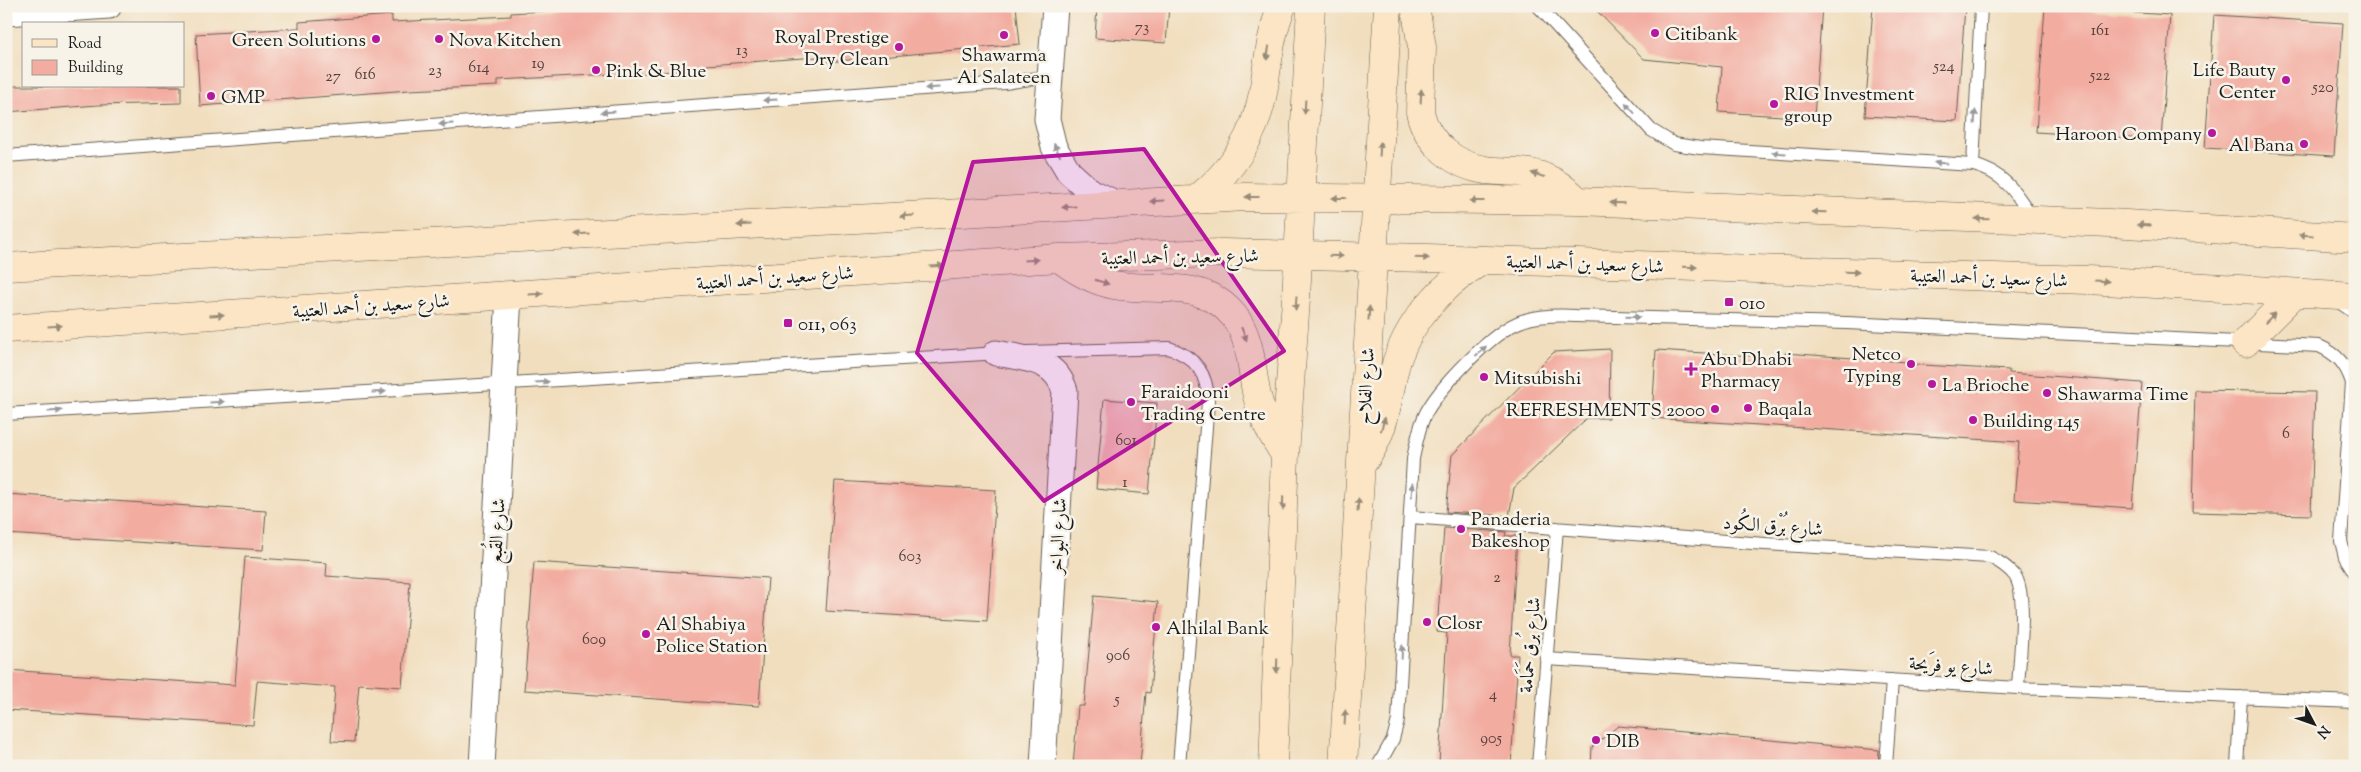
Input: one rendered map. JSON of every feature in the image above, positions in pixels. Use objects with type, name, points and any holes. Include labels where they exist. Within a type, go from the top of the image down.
[{"type":"main road","points":[[1197,199],[1227,171],[1248,140],[1260,108],[1270,41],[1282,6]]},
{"type":"main road","points":[[1273,766],[1285,455],[1311,6]]},
{"type":"main road","name":"شارع الفلاح","points":[[1343,766],[1388,6]]},
{"type":"main road","points":[[1415,6],[1422,46],[1420,112],[1423,123],[1433,141],[1451,156],[1474,168],[1543,176],[1556,183],[1578,202]]},
{"type":"main road","points":[[6,267],[1197,199],[1377,198],[1578,202],[2035,221],[2355,238]]},
{"type":"main road","name":"شارع سعيد بن أحمد العتيبة","points":[[6,329],[1060,258],[1222,253],[2088,280],[2355,296]]},
{"type":"main road","points":[[1060,258],[1077,271],[1098,281],[1126,287],[1186,288],[1208,295],[1226,307],[1238,322],[1246,340],[1257,398],[1273,437],[1285,455]]},
{"type":"main road","points":[[1360,467],[1377,441],[1383,427],[1395,368],[1414,326],[1440,292],[1460,274],[1483,260]]},
{"type":"main road","points":[[2245,343],[2295,293]]},
{"type":"street","points":[[6,13],[109,6]]},
{"type":"street","points":[[1055,6],[1047,119],[1054,147],[1069,172],[1091,192],[1118,204]]},
{"type":"street","name":"شارع القُبع","points":[[482,766],[502,384],[509,296]]},
{"type":"street","name":"شارع البواخر","points":[[996,353],[1048,365],[1062,380],[1065,391],[1043,766]]},
{"type":"lane","points":[[1538,6],[1651,130],[1674,144],[1700,148],[1973,165],[1994,172],[2004,179],[2035,221]]},
{"type":"lane","points":[[1973,165],[1981,6]]},
{"type":"lane","points":[[6,156],[1005,83],[1050,76]]},
{"type":"lane","points":[[2324,294],[2355,313]]},
{"type":"lane","points":[[1378,766],[1393,739],[1398,720],[1410,517],[1417,437],[1424,416],[1435,397],[1449,380],[1501,334],[1520,322],[1538,317],[1576,316],[1837,323],[2320,346],[2341,360],[2348,370],[2352,383],[2341,541],[2345,557],[2355,573]]},
{"type":"lane","points":[[6,414],[996,353],[1169,348],[1178,351],[1195,362],[1203,374],[1208,388],[1179,766]]},
{"type":"lane","name":"شارع بُرْق الكُود","points":[[1410,517],[1990,557],[2005,565],[2016,577],[2022,593],[2018,688]]},
{"type":"lane","name":"شارع بُرق حَمَامة","points":[[1538,766],[1557,528]]},
{"type":"lane","name":"شارع يو فرَيحة","points":[[1546,659],[2018,688],[2355,702]]},
{"type":"lane","points":[[1886,766],[1892,680]]},
{"type":"lane","points":[[2237,766],[2241,697]]},
{"type":"highlighted area","points":[[1144,149],[1284,351],[1044,501],[917,353],[973,162]]},
{"type":"building","points":[[626,6],[1016,6],[1020,44],[817,63],[817,57],[707,65],[707,68],[613,76],[613,74],[498,80],[498,86],[409,90],[200,106],[196,34],[299,28],[299,22],[392,15],[392,22],[511,16],[511,13]]},
{"type":"building","points":[[1097,6],[1169,6],[1166,43],[1095,38]]},
{"type":"building","points":[[1592,6],[1822,6],[1814,118],[1719,112],[1722,67],[1644,59]]},
{"type":"building","points":[[1873,6],[1965,6],[1957,121],[1865,116]]},
{"type":"building","points":[[2045,7],[2170,15],[2161,140],[2036,132]]},
{"type":"building","points":[[2214,15],[2343,23],[2334,156],[2205,148]]},
{"type":"building","points":[[6,86],[22,86],[22,88],[181,88],[181,103],[98,105],[6,112]]},
{"type":"building","points":[[1610,349],[1609,418],[1587,418],[1514,488],[1509,516],[1446,512],[1452,455],[1554,352]]},
{"type":"building","points":[[1656,350],[1785,358],[1785,353],[1907,362],[1906,364],[2009,370],[2009,373],[2142,383],[2132,508],[2014,500],[2019,442],[1652,418]]},
{"type":"building","points":[[2195,390],[2315,392],[2311,515],[2192,512]]},
{"type":"building","points":[[1104,399],[1157,403],[1149,494],[1096,489]]},
{"type":"building","points":[[835,481],[996,490],[987,621],[826,611]]},
{"type":"building","points":[[6,494],[266,511],[263,550],[6,534]]},
{"type":"building","points":[[1444,528],[1506,532],[1505,536],[1517,536],[1510,655],[1518,655],[1511,766],[1439,764],[1447,633],[1437,632]]},
{"type":"building","points":[[245,557],[327,563],[326,576],[410,582],[402,687],[359,684],[354,742],[331,741],[335,687],[257,681],[253,725],[6,710],[6,670],[235,685]]},
{"type":"building","name":"Al Shabiya Police Station","points":[[534,562],[768,578],[759,706],[524,690]]},
{"type":"building","points":[[1094,596],[1158,602],[1150,693],[1146,692],[1140,766],[1073,766],[1078,706],[1084,706]]},
{"type":"building","points":[[1618,726],[1879,750],[1878,766],[1591,766],[1592,747]]},
{"type":"place","name":"Citibank","points":[[1655,33]]},
{"type":"place","name":"Shawarma Al Salateen","points":[[1004,35]]},
{"type":"place","name":"Green Solutions","points":[[376,39]]},
{"type":"place","name":"Nova Kitchen","points":[[439,39]]},
{"type":"place","name":"Royal Prestige Dry Clean","points":[[899,47]]},
{"type":"place","name":"Pink & Blue","points":[[596,70]]},
{"type":"place","name":"Life Bauty Center","points":[[2286,80]]},
{"type":"place","name":"GMP","points":[[211,96]]},
{"type":"place","name":"RIG Investment group","points":[[1774,104]]},
{"type":"place","name":"Haroon Company","points":[[2212,133]]},
{"type":"place","name":"Al Bana","points":[[2304,144]]},
{"type":"place","name":"010","points":[[1729,302]]},
{"type":"place","name":"011, 063","points":[[788,323]]},
{"type":"place","name":"Netco Typing","points":[[1911,364]]},
{"type":"place","name":"Abu Dhabi Pharmacy","points":[[1691,369]]},
{"type":"place","name":"Mitsubishi","points":[[1484,377]]},
{"type":"place","name":"La Brioche","points":[[1932,384]]},
{"type":"place","name":"Shawarma Time","points":[[2047,393]]},
{"type":"place","name":"Faraidooni Trading Centre","points":[[1131,402]]},
{"type":"place","name":"Baqala","points":[[1748,408]]},
{"type":"place","name":"REFRESHMENTS 2000","points":[[1715,409]]},
{"type":"place","name":"Building 145","points":[[1973,420]]},
{"type":"place","name":"Panaderia Bakeshop","points":[[1461,529]]},
{"type":"place","name":"Closr","points":[[1427,622]]},
{"type":"place","name":"Alhilal Bank","points":[[1156,627]]},
{"type":"place","name":"Al Shabiya Police Station","points":[[646,634]]},
{"type":"place","name":"DIB","points":[[1596,740]]}]
